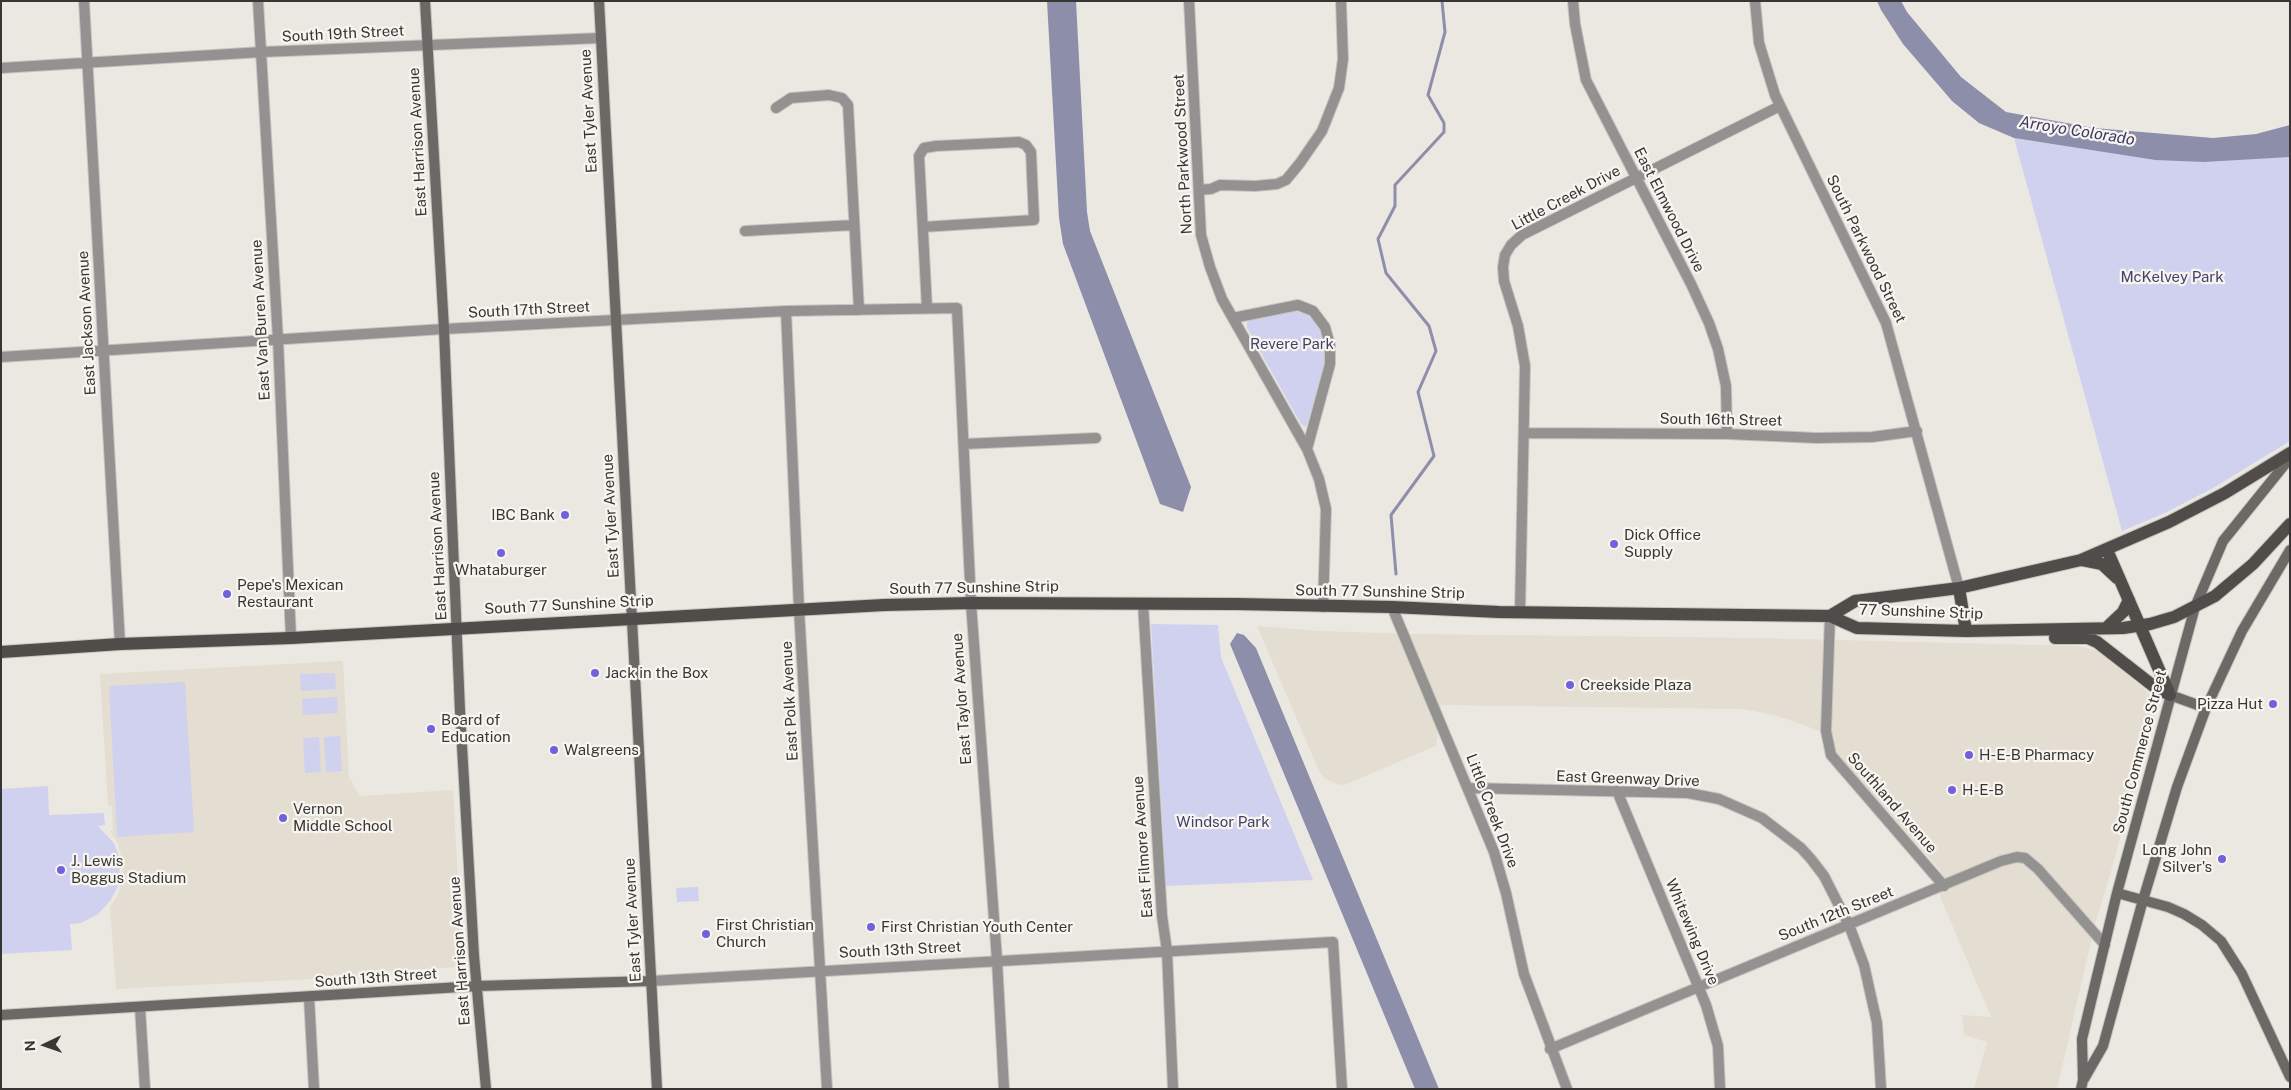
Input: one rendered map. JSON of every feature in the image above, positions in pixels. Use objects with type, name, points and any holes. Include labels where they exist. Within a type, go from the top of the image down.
[{"type":"main road","name":"East Harrison Avenue","points":[[425,1],[444,329],[457,628],[477,986],[486,1089]]},
{"type":"main road","name":"East Tyler Avenue","points":[[599,1],[657,1089]]},
{"type":"main road","name":"77 Sunshine Strip","points":[[1830,616],[1855,601],[1959,588],[2081,560],[2195,509],[2290,453]]},
{"type":"main road","name":"South Commerce Street","points":[[2082,1084],[2082,1039],[2117,893],[2195,607],[2223,541],[2290,458]]},
{"type":"main road","name":"77 Sunshine Strip","points":[[1830,616],[1858,628],[1988,631],[2141,626],[2174,617],[2195,607],[2234,582],[2290,524]]},
{"type":"main road","points":[[2107,550],[2170,695]]},
{"type":"main road","name":"South Commerce Street","points":[[2082,1084],[2103,1046],[2176,786],[2206,708],[2242,631],[2290,550]]},
{"type":"main road","points":[[2081,560],[2102,564],[2118,579]]},
{"type":"main road","name":"South Parkwood Street","points":[[1959,588],[1966,631]]},
{"type":"main road","points":[[2106,628],[2123,612],[2129,600]]},
{"type":"main road","name":"South 77 Sunshine Strip","points":[[1,652],[120,644],[291,638],[799,609],[971,603],[1143,603],[1392,607],[1520,612],[1830,616]]},
{"type":"main road","points":[[1988,631],[2023,637],[2088,638],[2097,642],[2156,688],[2206,708]]},
{"type":"main road","points":[[2117,893],[2184,914],[2202,925],[2221,941],[2242,974],[2290,1077]]},
{"type":"main road","name":"South 13th Street","points":[[1,1015],[477,986],[651,981]]},
{"type":"street","name":"East Jackson Avenue","points":[[84,1],[120,644]]},
{"type":"street","name":"East Van Buren Avenue","points":[[258,1],[278,339],[291,638]]},
{"type":"street","name":"North Parkwood Street","points":[[1189,1],[1201,235],[1210,267],[1233,318],[1307,449],[1319,479],[1326,508],[1323,607]]},
{"type":"street","points":[[1199,190],[1211,189],[1220,185],[1255,186],[1277,184],[1286,180],[1300,163],[1322,130],[1339,88],[1343,59],[1341,1]]},
{"type":"street","name":"East Elmwood Drive","points":[[1573,1],[1575,24],[1586,80],[1669,240],[1712,332],[1718,349],[1726,386],[1727,434]]},
{"type":"street","name":"South Parkwood Street","points":[[1755,1],[1759,43],[1780,106],[1886,324],[1959,588]]},
{"type":"street","name":"South 19th Street","points":[[1,68],[262,52],[601,38]]},
{"type":"street","points":[[776,108],[791,98],[829,95],[842,98],[848,105],[859,310]]},
{"type":"street","name":"Little Creek Drive","points":[[1520,612],[1525,366],[1518,326],[1504,281],[1503,267],[1505,255],[1511,245],[1522,235],[1780,106]]},
{"type":"street","points":[[923,227],[1034,220],[1031,152],[1026,145],[1020,142],[924,148],[919,156],[927,308]]},
{"type":"street","points":[[745,231],[854,225]]},
{"type":"street","points":[[1233,318],[1298,305],[1313,311],[1325,327],[1330,344],[1330,364],[1307,449]]},
{"type":"street","name":"South 17th Street","points":[[1,357],[103,349],[444,329],[786,311],[956,308]]},
{"type":"street","name":"East Taylor Avenue","points":[[956,308],[971,603],[992,916],[997,960],[1004,1089]]},
{"type":"street","name":"East Polk Avenue","points":[[786,311],[799,609],[827,1089]]},
{"type":"street","name":"South 16th Street","points":[[1524,433],[1854,437],[1917,431]]},
{"type":"street","points":[[964,444],[1096,438]]},
{"type":"street","name":"East Filmore Avenue","points":[[1143,603],[1162,916],[1167,951],[1173,1089]]},
{"type":"street","name":"Little Creek Drive","points":[[1392,607],[1469,788],[1494,852],[1506,893],[1524,974],[1550,1048],[1567,1089]]},
{"type":"street","name":"Southland Avenue","points":[[1830,616],[1826,731],[1831,756],[1944,886]]},
{"type":"street","name":"East Greenway Drive","points":[[1469,788],[1688,793],[1719,798],[1762,818],[1801,848],[1811,859],[1824,876],[1848,925],[1864,965],[1877,1023],[1881,1089]]},
{"type":"street","name":"Whitewing Drive","points":[[1617,791],[1711,1017],[1718,1046],[1720,1089]]},
{"type":"street","name":"South 12th Street","points":[[1550,1048],[2009,858],[2025,858],[2038,869],[2106,945]]},
{"type":"street","name":"South 13th Street","points":[[651,981],[1333,942],[1342,1089]]},
{"type":"street","points":[[309,997],[314,1089]]},
{"type":"street","points":[[140,1007],[145,1089]]},
{"type":"shaded area","points":[[1257,626],[1320,631],[1413,634],[1755,638],[2079,646],[2099,651],[2144,689],[2151,697],[2155,712],[2096,920],[2057,1089],[1974,1089],[1987,1042],[1964,1035],[1962,1015],[1991,1017],[1940,896],[1940,870],[1835,752],[1834,736],[1778,716],[1744,709],[1441,705],[1436,746],[1344,785],[1337,784],[1325,779],[1319,771]]},
{"type":"shaded area","name":"Vernon Middle School","points":[[343,661],[349,777],[360,796],[453,790],[463,967],[382,971],[372,976],[116,989],[110,907],[118,895],[124,868],[118,844],[110,831],[113,830],[112,806],[108,806],[100,674]]},
{"type":"green space","name":"McKelvey Park","points":[[2014,138],[2155,160],[2290,157],[2290,441],[2215,487],[2165,513],[2122,531]]},
{"type":"green space","name":"Revere Park","points":[[1292,311],[1305,313],[1316,323],[1320,329],[1325,351],[1324,371],[1306,427],[1301,424],[1247,328],[1247,323],[1250,319]]},
{"type":"green space","name":"Windsor Park","points":[[1151,624],[1218,625],[1221,657],[1313,880],[1166,886]]},
{"type":"green space","points":[[335,673],[336,689],[301,691],[300,674]]},
{"type":"green space","points":[[185,682],[194,832],[117,837],[109,686]]},
{"type":"green space","points":[[337,697],[338,713],[303,715],[302,699]]},
{"type":"green space","points":[[340,736],[342,771],[326,772],[324,737]]},
{"type":"green space","points":[[319,737],[321,772],[305,773],[303,738]]},
{"type":"green space","name":"J. Lewis Boggus Stadium","points":[[48,786],[49,815],[104,813],[105,825],[98,826],[114,843],[119,856],[118,886],[110,901],[98,914],[81,923],[70,924],[72,950],[1,954],[1,789]]},
{"type":"green space","points":[[698,887],[699,901],[677,902],[676,888]]},
{"type":"water","points":[[1047,1],[1076,1],[1087,212],[1090,231],[1191,487],[1183,512],[1160,504],[1063,244],[1059,218]]},
{"type":"water","name":"Arroyo Colorado","points":[[1877,1],[1901,1],[1907,12],[1961,77],[2006,112],[2094,128],[2213,138],[2256,134],[2290,125],[2290,157],[2204,162],[2155,160],[2014,138],[1979,123],[1952,101],[1903,44]]},
{"type":"water","points":[[1237,633],[1244,635],[1256,648],[1439,1089],[1415,1089],[1230,644]]},
{"type":"waterway","points":[[1396,574],[1391,515],[1434,456],[1418,392],[1436,351],[1429,326],[1386,273],[1378,239],[1395,206],[1395,185],[1444,132],[1444,123],[1428,95],[1445,32],[1442,1]]},
{"type":"place","name":"IBC Bank","points":[[565,515]]},
{"type":"place","name":"Dick Office Supply","points":[[1614,544]]},
{"type":"place","name":"Whataburger","points":[[501,553]]},
{"type":"place","name":"Pepe's Mexican Restaurant","points":[[227,594]]},
{"type":"place","name":"Jack in the Box","points":[[595,673]]},
{"type":"place","name":"Creekside Plaza","points":[[1570,685]]},
{"type":"place","name":"Pizza Hut","points":[[2273,704]]},
{"type":"place","name":"Board of Education","points":[[431,729]]},
{"type":"place","name":"Walgreens","points":[[554,750]]},
{"type":"place","name":"H-E-B Pharmacy","points":[[1969,755]]},
{"type":"place","name":"H-E-B","points":[[1952,790]]},
{"type":"place","name":"Vernon Middle School","points":[[283,818]]},
{"type":"place","name":"Long John Silver's","points":[[2222,859]]},
{"type":"place","name":"J. Lewis Boggus Stadium","points":[[61,870]]},
{"type":"place","name":"First Christian Youth Center","points":[[871,927]]},
{"type":"place","name":"First Christian Church","points":[[706,934]]}]
